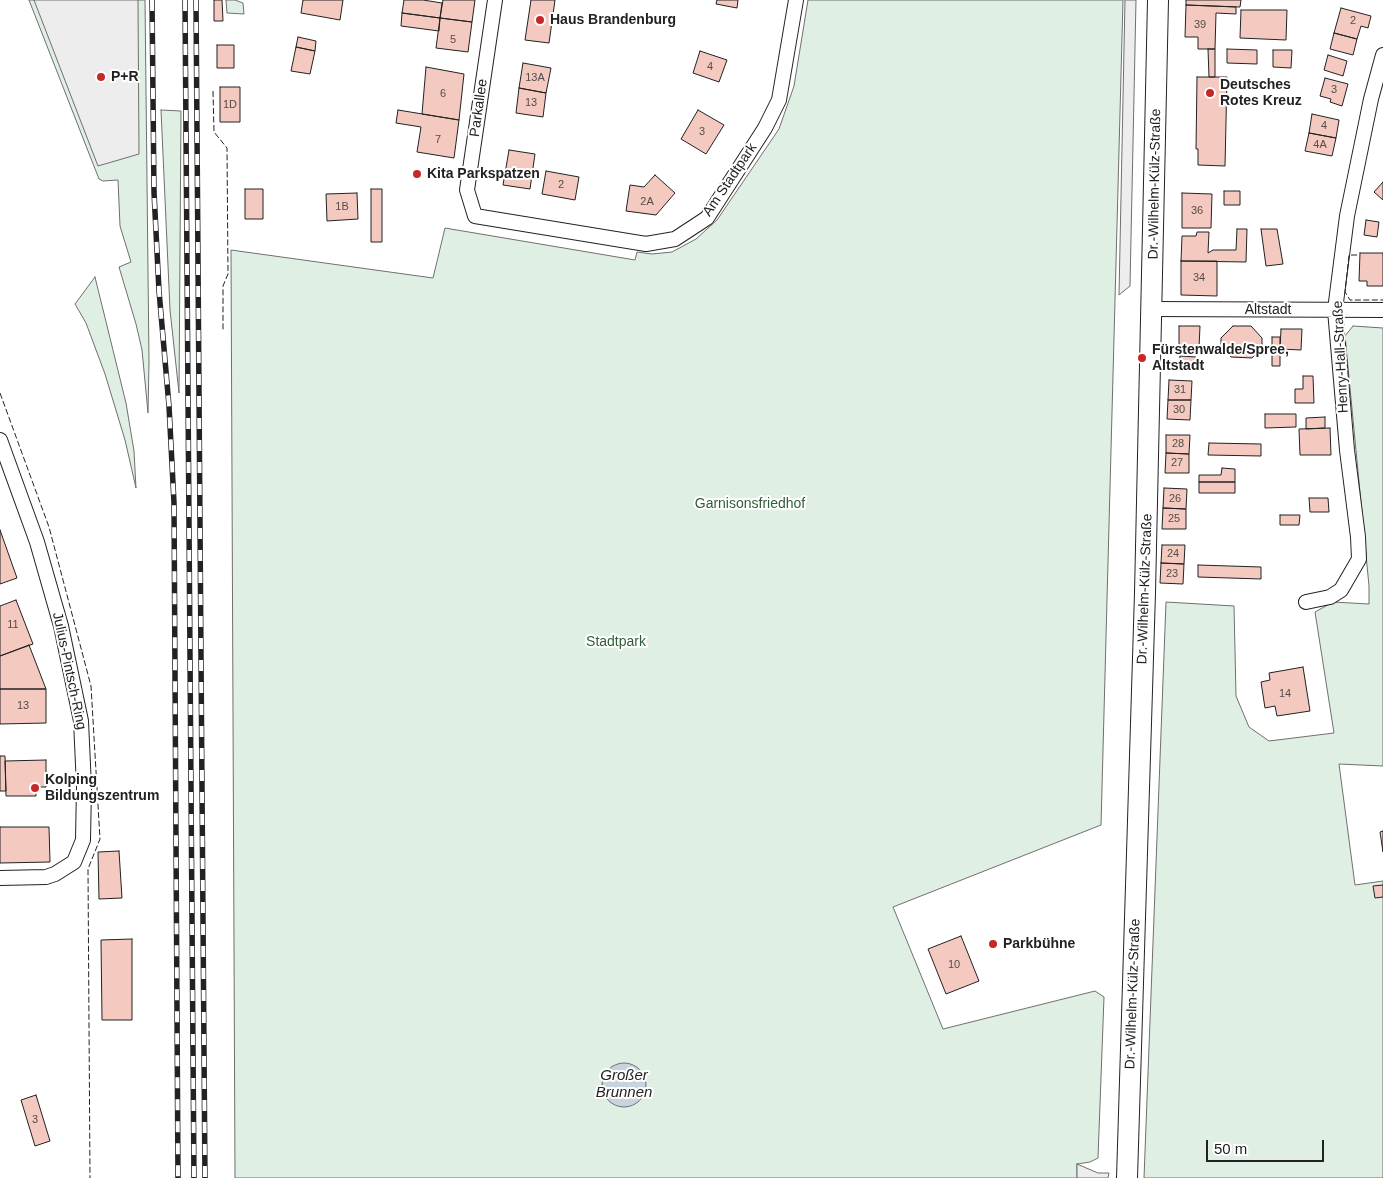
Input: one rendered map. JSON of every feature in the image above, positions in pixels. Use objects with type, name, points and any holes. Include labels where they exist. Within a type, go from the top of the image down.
[{"type":"main road","name":"Dr.-Wilhelm-Külz-Straße","points":[[1127,1178],[1152,309],[1158,0]]},
{"type":"street","name":"Parkallee","points":[[475,216],[468,190],[495,0]]},
{"type":"street","name":"Am Stadtpark","points":[[475,216],[646,244],[675,239],[707,218],[765,128],[779,100],[796,0]]},
{"type":"street","name":"Henry-Hall-Straße","points":[[1306,602],[1330,597],[1341,590],[1359,559],[1335,310],[1347,216],[1371,99],[1383,55]]},
{"type":"street","name":"Altstadt","points":[[1152,309],[1383,310]]},
{"type":"street","name":"Julius-Pintsch-Ring","points":[[0,440],[36,542],[63,634],[81,721],[84,787],[83,840],[74,862],[55,874],[46,877],[0,878]]},
{"type":"green space","name":"P+R","points":[[29,0],[145,0],[148,413],[142,350],[119,267],[131,262],[120,226],[118,180],[103,181],[99,179]]},
{"type":"green space","points":[[226,0],[235,0],[243,3],[244,14],[227,13]]},
{"type":"green space","name":"Stadtpark","points":[[808,0],[1123,0],[1101,825],[893,907],[943,1029],[1095,991],[1104,997],[1098,1158],[1090,1162],[1077,1164],[1077,1178],[235,1178],[231,250],[433,278],[445,228],[635,260],[637,252],[652,254],[672,252],[696,239],[717,220],[779,129],[794,86]]},
{"type":"green space","points":[[161,110],[181,111],[179,393],[170,310]]},
{"type":"green space","points":[[95,277],[126,403],[134,451],[136,488],[125,440],[105,374],[86,323],[75,304]]},
{"type":"green space","points":[[1353,326],[1383,328],[1383,766],[1339,764],[1355,885],[1383,881],[1383,1178],[1144,1178],[1166,602],[1234,606],[1236,696],[1249,727],[1269,741],[1334,733],[1315,612],[1333,602],[1369,604],[1369,586],[1345,336]]},
{"type":"shaded area","name":"P+R","points":[[34,0],[138,0],[139,154],[98,166]]},
{"type":"shaded area","points":[[1125,0],[1136,0],[1130,286],[1119,295]]},
{"type":"shaded area","points":[[1077,1164],[1098,1173],[1109,1173],[1108,1178],[1077,1178]]},
{"type":"water","name":"Großer Brunnen","points":[[624,1063],[636,1067],[642,1073],[646,1085],[642,1097],[636,1103],[624,1107],[612,1103],[606,1097],[602,1085],[606,1073],[612,1067]]},
{"type":"building","points":[[214,0],[222,0],[223,21],[214,21]]},
{"type":"building","points":[[303,0],[343,0],[340,20],[301,13]]},
{"type":"building","points":[[404,0],[442,3],[440,18],[402,13]]},
{"type":"building","points":[[443,0],[475,0],[472,22],[440,18]]},
{"type":"building","name":"Haus Brandenburg","points":[[531,0],[555,0],[549,43],[525,40]]},
{"type":"building","points":[[717,0],[738,0],[737,8],[716,4]]},
{"type":"building","points":[[1186,0],[1241,0],[1240,7],[1186,5]]},
{"type":"building","points":[[1186,5],[1236,7],[1236,14],[1216,13],[1215,49],[1198,49],[1198,37],[1185,37]]},
{"type":"building","points":[[1341,8],[1371,16],[1368,28],[1361,26],[1357,39],[1334,33]]},
{"type":"building","points":[[1241,10],[1287,10],[1286,40],[1240,38]]},
{"type":"building","points":[[402,13],[440,18],[439,31],[401,26]]},
{"type":"building","points":[[440,18],[472,22],[468,52],[436,48]]},
{"type":"building","points":[[1334,33],[1357,39],[1353,55],[1330,49]]},
{"type":"building","points":[[298,37],[316,41],[315,51],[296,47]]},
{"type":"building","points":[[217,45],[234,45],[234,68],[217,68]]},
{"type":"building","points":[[296,47],[315,51],[310,74],[291,71]]},
{"type":"building","points":[[1208,49],[1215,49],[1215,77],[1209,77]]},
{"type":"building","points":[[1227,49],[1257,50],[1257,64],[1227,63]]},
{"type":"building","points":[[1273,50],[1292,50],[1291,68],[1273,67]]},
{"type":"building","points":[[700,51],[727,60],[719,82],[693,73]]},
{"type":"building","points":[[1328,55],[1347,61],[1343,76],[1324,70]]},
{"type":"building","points":[[523,63],[551,68],[546,93],[519,88]]},
{"type":"building","points":[[426,67],[464,74],[459,120],[422,114]]},
{"type":"building","points":[[1197,77],[1227,77],[1225,166],[1198,165],[1198,149],[1196,149]]},
{"type":"building","points":[[1325,78],[1348,84],[1342,106],[1330,102],[1331,99],[1320,96]]},
{"type":"building","points":[[220,87],[240,87],[240,122],[220,122]]},
{"type":"building","points":[[519,88],[546,93],[543,117],[516,113]]},
{"type":"building","name":"Kita Parkspatzen","points":[[398,110],[459,120],[454,158],[417,152],[421,127],[396,123]]},
{"type":"building","points":[[698,110],[724,125],[706,154],[681,139]]},
{"type":"building","points":[[1312,114],[1339,120],[1336,138],[1309,133]]},
{"type":"building","points":[[1309,133],[1336,138],[1332,156],[1305,151]]},
{"type":"building","points":[[509,150],[535,154],[530,189],[503,185]]},
{"type":"building","points":[[546,171],[579,177],[575,200],[542,194]]},
{"type":"building","points":[[655,175],[675,193],[656,215],[626,211],[630,185],[644,187]]},
{"type":"building","points":[[1383,182],[1383,200],[1374,192]]},
{"type":"building","points":[[245,189],[263,189],[263,219],[245,219]]},
{"type":"building","points":[[371,189],[382,189],[382,242],[371,242]]},
{"type":"building","points":[[1224,191],[1240,191],[1240,205],[1224,205]]},
{"type":"building","points":[[357,193],[358,219],[327,221],[326,194]]},
{"type":"building","points":[[1182,193],[1212,194],[1211,228],[1182,228]]},
{"type":"building","points":[[1366,220],[1379,222],[1377,237],[1364,235]]},
{"type":"building","points":[[1237,229],[1247,229],[1246,262],[1181,261],[1182,236],[1196,236],[1197,232],[1209,232],[1208,253],[1213,250],[1236,250]]},
{"type":"building","points":[[1261,229],[1277,229],[1283,264],[1266,266]]},
{"type":"building","points":[[1360,253],[1383,253],[1383,286],[1367,286],[1367,281],[1359,281]]},
{"type":"building","points":[[1181,261],[1217,261],[1217,296],[1181,295]]},
{"type":"building","points":[[1179,326],[1200,326],[1199,348],[1179,348]]},
{"type":"building","points":[[1233,326],[1251,326],[1262,338],[1262,347],[1252,358],[1231,357],[1221,347],[1221,338]]},
{"type":"building","points":[[1281,329],[1302,329],[1301,350],[1280,349]]},
{"type":"building","points":[[1272,337],[1280,337],[1280,366],[1272,366]]},
{"type":"building","points":[[1180,356],[1196,357],[1196,369],[1179,368]]},
{"type":"building","points":[[1303,376],[1313,376],[1314,403],[1295,403],[1295,389],[1303,389]]},
{"type":"building","points":[[1169,380],[1192,381],[1191,400],[1168,400]]},
{"type":"building","points":[[1168,400],[1191,400],[1190,420],[1167,419]]},
{"type":"building","points":[[1265,414],[1296,414],[1296,427],[1265,428]]},
{"type":"building","points":[[1325,417],[1325,428],[1306,429],[1306,418]]},
{"type":"building","points":[[1330,428],[1331,455],[1300,455],[1299,429]]},
{"type":"building","points":[[1166,435],[1190,435],[1189,454],[1166,453]]},
{"type":"building","points":[[1209,443],[1261,444],[1261,456],[1208,455]]},
{"type":"building","points":[[1166,453],[1189,454],[1189,473],[1165,473]]},
{"type":"building","points":[[1222,468],[1235,469],[1235,482],[1199,482],[1199,475],[1221,475]]},
{"type":"building","points":[[1199,482],[1235,482],[1235,493],[1199,493]]},
{"type":"building","points":[[1164,488],[1187,489],[1186,509],[1163,508]]},
{"type":"building","points":[[1309,498],[1328,498],[1329,512],[1310,512]]},
{"type":"building","points":[[1163,508],[1186,509],[1186,529],[1162,529]]},
{"type":"building","points":[[1280,515],[1300,515],[1299,525],[1280,525]]},
{"type":"building","points":[[0,530],[17,578],[0,584]]},
{"type":"building","points":[[1162,545],[1185,545],[1184,564],[1161,563]]},
{"type":"building","points":[[1161,563],[1184,564],[1183,584],[1160,583]]},
{"type":"building","points":[[1198,565],[1261,567],[1261,579],[1198,577]]},
{"type":"building","points":[[16,600],[33,644],[0,656],[0,606]]},
{"type":"building","points":[[29,645],[46,689],[0,689],[0,656]]},
{"type":"building","points":[[1303,667],[1310,711],[1277,716],[1275,706],[1265,708],[1261,682],[1270,680],[1269,673]]},
{"type":"building","points":[[0,689],[46,689],[46,723],[0,724]]},
{"type":"building","points":[[0,756],[5,756],[6,791],[0,791]]},
{"type":"building","points":[[46,760],[46,787],[36,787],[36,796],[6,796],[5,761]]},
{"type":"building","points":[[0,827],[49,827],[50,862],[0,863]]},
{"type":"building","points":[[1383,831],[1383,852],[1380,832]]},
{"type":"building","points":[[119,851],[122,898],[99,899],[98,852]]},
{"type":"building","points":[[1383,885],[1383,897],[1375,898],[1373,886]]},
{"type":"building","points":[[961,936],[979,981],[946,994],[928,949]]},
{"type":"building","points":[[132,939],[132,1020],[102,1020],[101,940]]},
{"type":"building","points":[[36,1095],[50,1141],[35,1146],[21,1100]]},
{"type":"railway","points":[[152,0],[154,192],[174,503],[178,1178]]},
{"type":"railway","points":[[185,0],[194,1178]]},
{"type":"railway","points":[[196,0],[205,1178]]},
{"type":"fence","points":[[213,91],[214,132],[227,148],[228,274],[223,286],[223,331]]},
{"type":"fence","points":[[1357,255],[1349,255],[1345,292],[1350,300],[1383,300]]},
{"type":"fence","points":[[0,393],[49,527],[91,686],[100,839],[88,869],[90,1178]]},
{"type":"place","name":"Haus Brandenburg","points":[[540,20]]},
{"type":"place","name":"P+R","points":[[101,77]]},
{"type":"place","name":"Deutsches Rotes Kreuz","points":[[1210,93]]},
{"type":"place","name":"Kita Parkspatzen","points":[[417,174]]},
{"type":"place","name":"Fürstenwalde/Spree, Altstadt","points":[[1142,358]]},
{"type":"place","name":"Kolping Bildungszentrum","points":[[35,788]]},
{"type":"place","name":"Parkbühne","points":[[993,944]]},
{"type":"park label","name":"Garnisonsfriedhof","points":[[750,504]]}]
